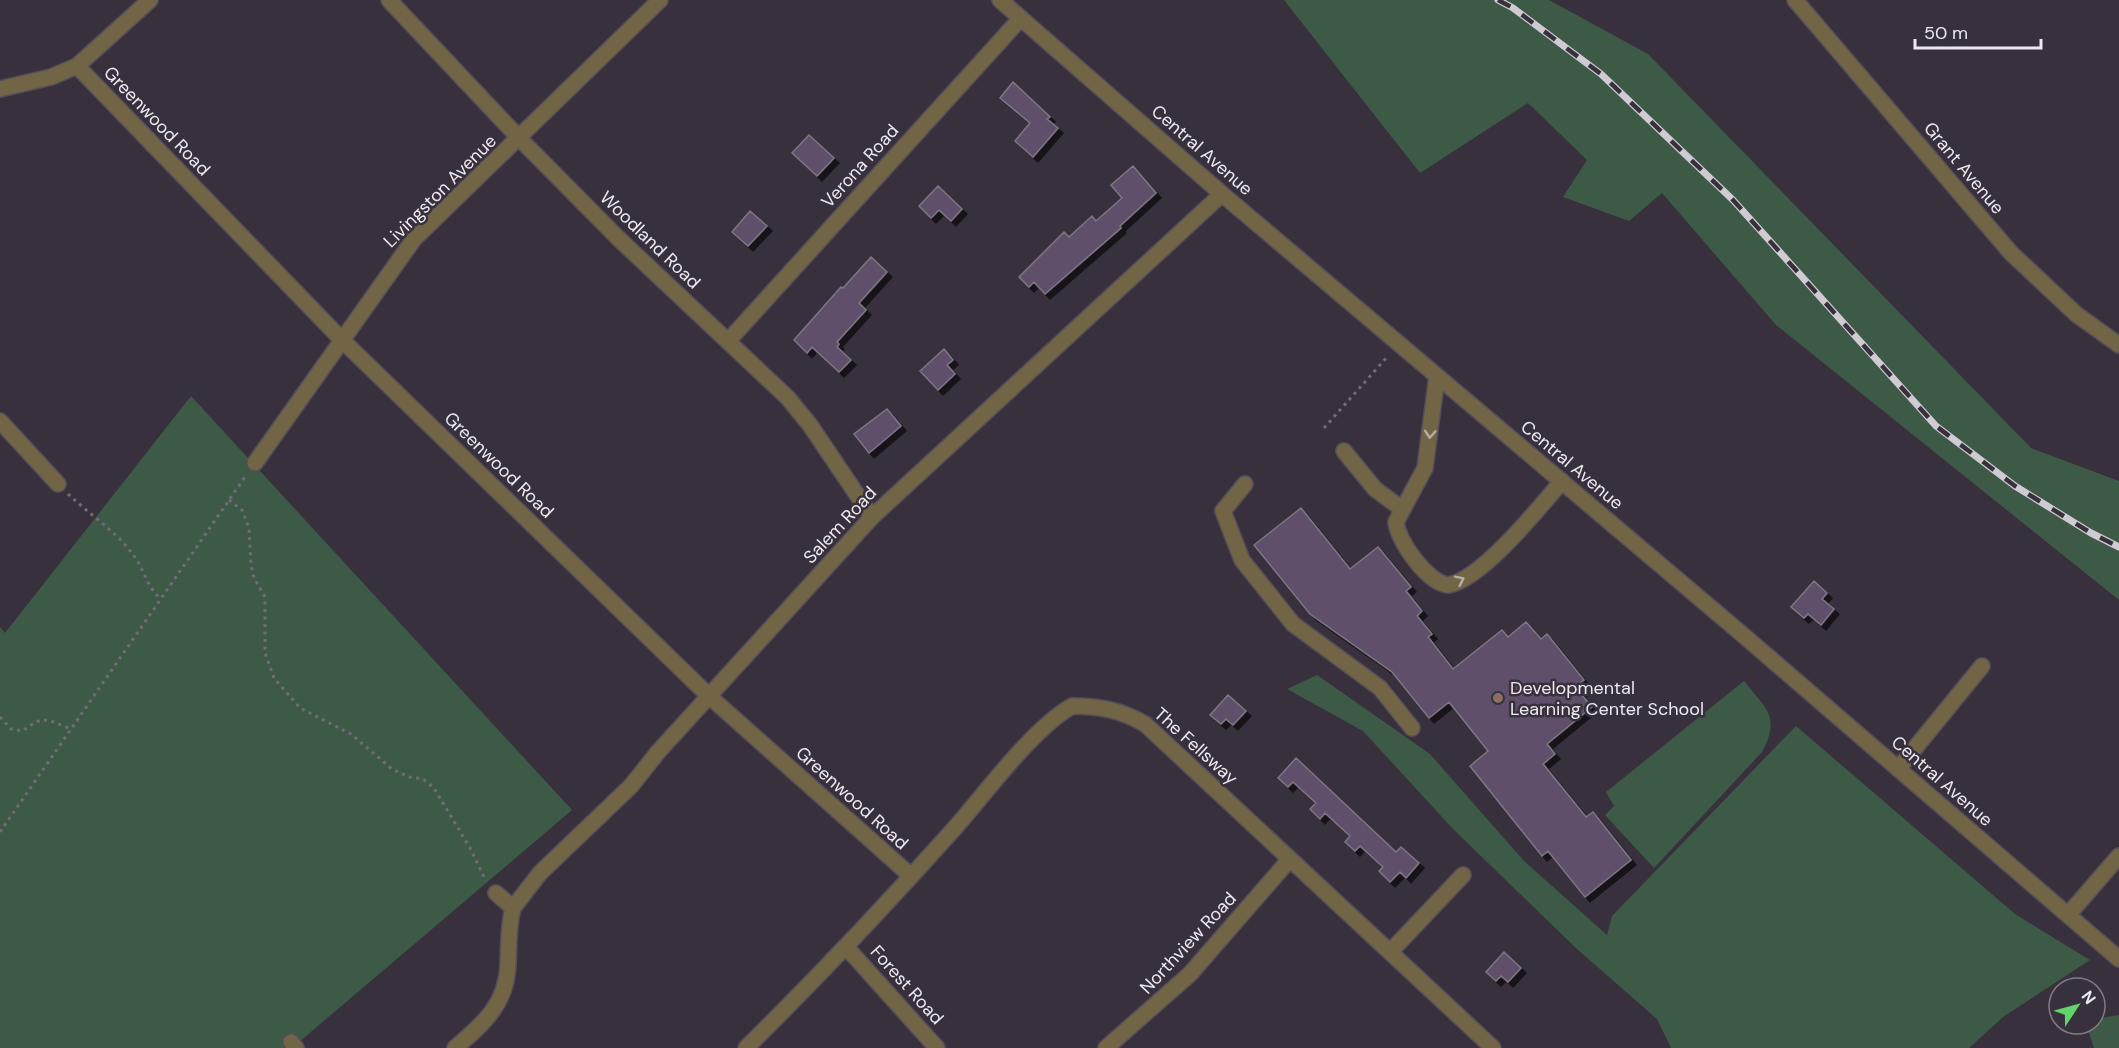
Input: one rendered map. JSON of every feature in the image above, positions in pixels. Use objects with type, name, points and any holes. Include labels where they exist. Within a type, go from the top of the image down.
[{"type":"street","points":[[0,89],[51,77],[77,66],[150,0]]},
{"type":"street","name":"Woodland Road","points":[[389,0],[520,139],[626,246],[767,376],[810,425],[872,518]]},
{"type":"street","name":"Livingston Avenue","points":[[255,463],[414,239],[520,139],[660,0]]},
{"type":"street","name":"Central Avenue","points":[[1000,0],[1222,194],[1562,481],[2119,959]]},
{"type":"street","name":"Grant Avenue","points":[[1800,1],[2011,253],[2076,314],[2119,345]]},
{"type":"street","name":"Verona Road","points":[[729,340],[1021,18]]},
{"type":"street","name":"Greenwood Road","points":[[77,66],[342,340],[709,696],[910,876]]},
{"type":"street","name":"Salem Road","points":[[513,908],[540,873],[631,786],[709,696],[872,518],[1222,194]]},
{"type":"street","points":[[1437,376],[1425,468],[1396,522],[1403,544],[1433,579],[1443,585],[1453,585],[1475,571],[1517,532],[1562,481]]},
{"type":"street","points":[[0,422],[58,484]]},
{"type":"street","points":[[1344,452],[1375,489],[1402,509]]},
{"type":"street","points":[[1245,484],[1223,511],[1242,560],[1293,624],[1380,688],[1412,728]]},
{"type":"street","points":[[1898,769],[1982,666]]},
{"type":"street","name":"The Fellsway","points":[[746,1048],[847,948],[1017,757],[1058,714],[1072,706],[1107,708],[1127,714],[1145,724],[1391,951],[1487,1046]]},
{"type":"street","points":[[2068,915],[2119,856]]},
{"type":"street","name":"Northview Road","points":[[1106,1048],[1190,974],[1290,859]]},
{"type":"street","points":[[1391,951],[1463,875]]},
{"type":"street","points":[[455,1048],[487,1021],[505,988],[508,928],[513,908],[496,892]]},
{"type":"street","name":"Forest Road","points":[[847,948],[937,1048]]},
{"type":"path","points":[[1324,428],[1388,356]]},
{"type":"path","points":[[0,832],[255,463]]},
{"type":"path","points":[[58,484],[129,549],[141,563],[145,580],[161,599]]},
{"type":"path","points":[[229,500],[242,510],[249,528],[254,578],[265,597],[265,652],[274,678],[300,708],[351,734],[379,761],[392,769],[409,777],[423,779],[435,788],[470,848],[483,879],[496,892]]},
{"type":"path","points":[[0,717],[11,729],[23,731],[35,721],[47,719],[71,729]]},
{"type":"green space","points":[[1284,0],[1549,0],[1648,54],[2031,448],[2119,481],[2119,600],[1776,325],[1662,193],[1629,221],[1563,197],[1587,160],[1528,103],[1420,173]]},
{"type":"green space","points":[[191,396],[572,810],[292,1048],[0,1048],[0,627],[5,633]]},
{"type":"green space","points":[[1317,675],[1430,754],[1524,861],[1607,935],[1612,916],[1796,726],[2015,914],[2090,960],[2066,976],[2047,976],[2047,988],[2003,1017],[1969,1048],[1671,1048],[1657,1019],[1577,949],[1454,830],[1363,731],[1287,689]]},
{"type":"green space","points":[[1744,681],[1768,714],[1770,730],[1768,740],[1762,752],[1654,868],[1605,815],[1614,806],[1606,792]]},
{"type":"green space","points":[[2119,1015],[2119,1048],[2094,1048],[2090,1036],[2107,1036],[2107,1017]]},
{"type":"building","points":[[1013,82],[1050,117],[1047,119],[1058,128],[1033,157],[1015,141],[1030,123],[1000,98]]},
{"type":"building","points":[[809,135],[834,158],[817,176],[792,153]]},
{"type":"building","points":[[1133,166],[1156,193],[1120,226],[1121,228],[1045,294],[1034,282],[1029,287],[1019,277],[1064,232],[1069,237],[1092,216],[1096,221],[1122,198],[1111,185]]},
{"type":"building","points":[[938,186],[962,209],[951,221],[939,210],[931,218],[919,206]]},
{"type":"building","points":[[750,211],[767,226],[748,246],[732,232]]},
{"type":"building","points":[[871,257],[887,272],[859,303],[866,310],[837,342],[839,344],[837,347],[851,360],[839,372],[812,347],[807,353],[794,340]]},
{"type":"building","points":[[944,349],[953,360],[947,365],[955,374],[938,390],[920,371]]},
{"type":"building","points":[[887,409],[901,426],[869,453],[854,434]]},
{"type":"building","name":"Developmental Learning Center School","points":[[1301,508],[1350,569],[1378,547],[1411,587],[1406,591],[1422,611],[1417,616],[1432,634],[1428,637],[1453,669],[1502,630],[1508,637],[1526,622],[1541,639],[1547,634],[1584,680],[1580,683],[1585,689],[1580,693],[1592,707],[1547,744],[1555,754],[1543,764],[1586,817],[1593,812],[1631,860],[1585,897],[1548,851],[1542,856],[1470,766],[1488,751],[1449,702],[1429,718],[1392,672],[1310,614],[1254,545]]},
{"type":"building","points":[[1814,581],[1827,593],[1822,599],[1834,609],[1821,625],[1808,614],[1804,618],[1791,607]]},
{"type":"building","points":[[1228,695],[1246,711],[1233,725],[1226,719],[1221,724],[1210,715]]},
{"type":"building","points":[[1296,758],[1396,852],[1401,847],[1419,863],[1406,878],[1400,872],[1390,882],[1379,871],[1383,867],[1360,846],[1355,851],[1345,842],[1350,836],[1325,813],[1320,819],[1310,809],[1316,803],[1293,782],[1288,787],[1278,778]]},
{"type":"building","points":[[1504,952],[1521,968],[1508,982],[1501,976],[1496,981],[1486,972]]},
{"type":"railway","points":[[1498,0],[1513,8],[1601,74],[1733,200],[1936,426],[2015,486],[2091,533],[2119,547]]},
{"type":"place","name":"Developmental Learning Center School","points":[[1498,698]]}]
